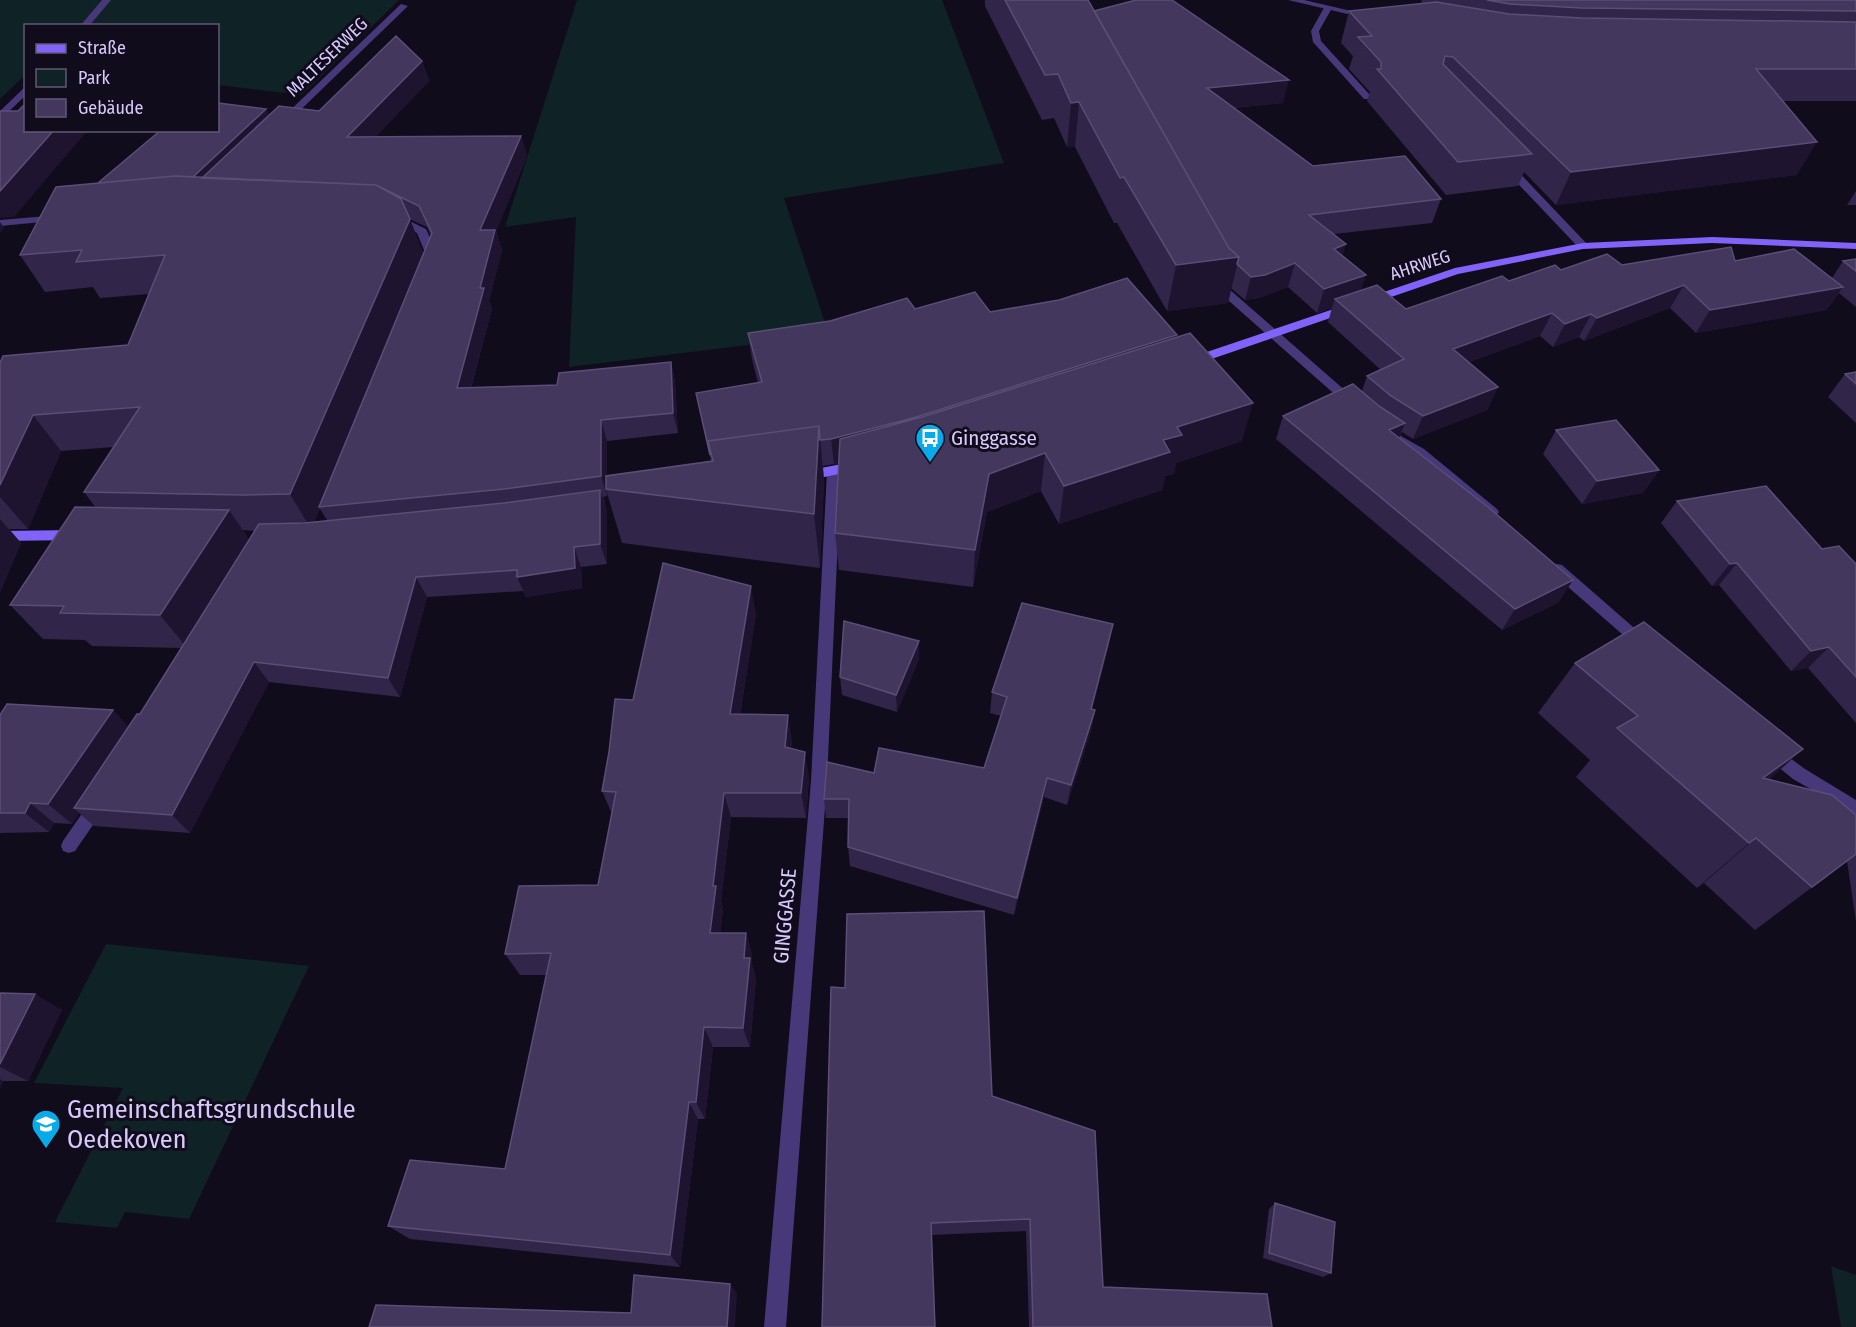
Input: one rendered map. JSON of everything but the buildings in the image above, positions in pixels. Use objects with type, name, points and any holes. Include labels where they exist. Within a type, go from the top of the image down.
[{"type":"street","points":[[86,24],[107,0]]},
{"type":"street","points":[[1292,0],[1374,17]]},
{"type":"street","name":"MALTESERWEG","points":[[279,126],[404,6]]},
{"type":"street","points":[[1328,8],[1315,32],[1317,42],[1367,97]]},
{"type":"street","points":[[0,117],[24,91]]},
{"type":"street","points":[[1502,161],[1583,246]]},
{"type":"street","points":[[381,215],[393,216],[422,231],[432,255],[423,277]]},
{"type":"street","points":[[0,223],[70,217]]},
{"type":"street","name":"AHRWEG","points":[[1186,364],[1455,272],[1583,246],[1712,240],[1856,246]]},
{"type":"street","points":[[1213,270],[1224,291],[1359,410]]},
{"type":"street","points":[[1376,424],[1419,452],[1499,518]]},
{"type":"street","points":[[788,479],[834,472],[876,461]]},
{"type":"street","name":"GINGGASSE","points":[[775,1327],[819,781],[834,472]]},
{"type":"street","points":[[0,536],[95,535]]},
{"type":"street","points":[[1544,558],[1650,650]]},
{"type":"street","points":[[1764,746],[1799,774],[1856,808]]},
{"type":"street","points":[[69,846],[104,794]]},
{"type":"green space","points":[[0,0],[399,0],[302,95],[219,85],[219,24],[24,24],[24,76],[0,99]]},
{"type":"green space","points":[[577,0],[942,0],[1004,163],[784,198],[829,335],[569,367],[576,217],[505,227]]},
{"type":"green space","points":[[106,944],[309,966],[189,1219],[125,1212],[117,1228],[55,1222],[123,1088],[34,1083]]},
{"type":"green space","points":[[1831,1266],[1856,1275],[1856,1327],[1841,1327]]},
{"type":"place","name":"Ginggasse","points":[[930,464]]},
{"type":"place","name":"Gemeinschaftsgrundschule Oedekoven","points":[[46,1150]]}]
